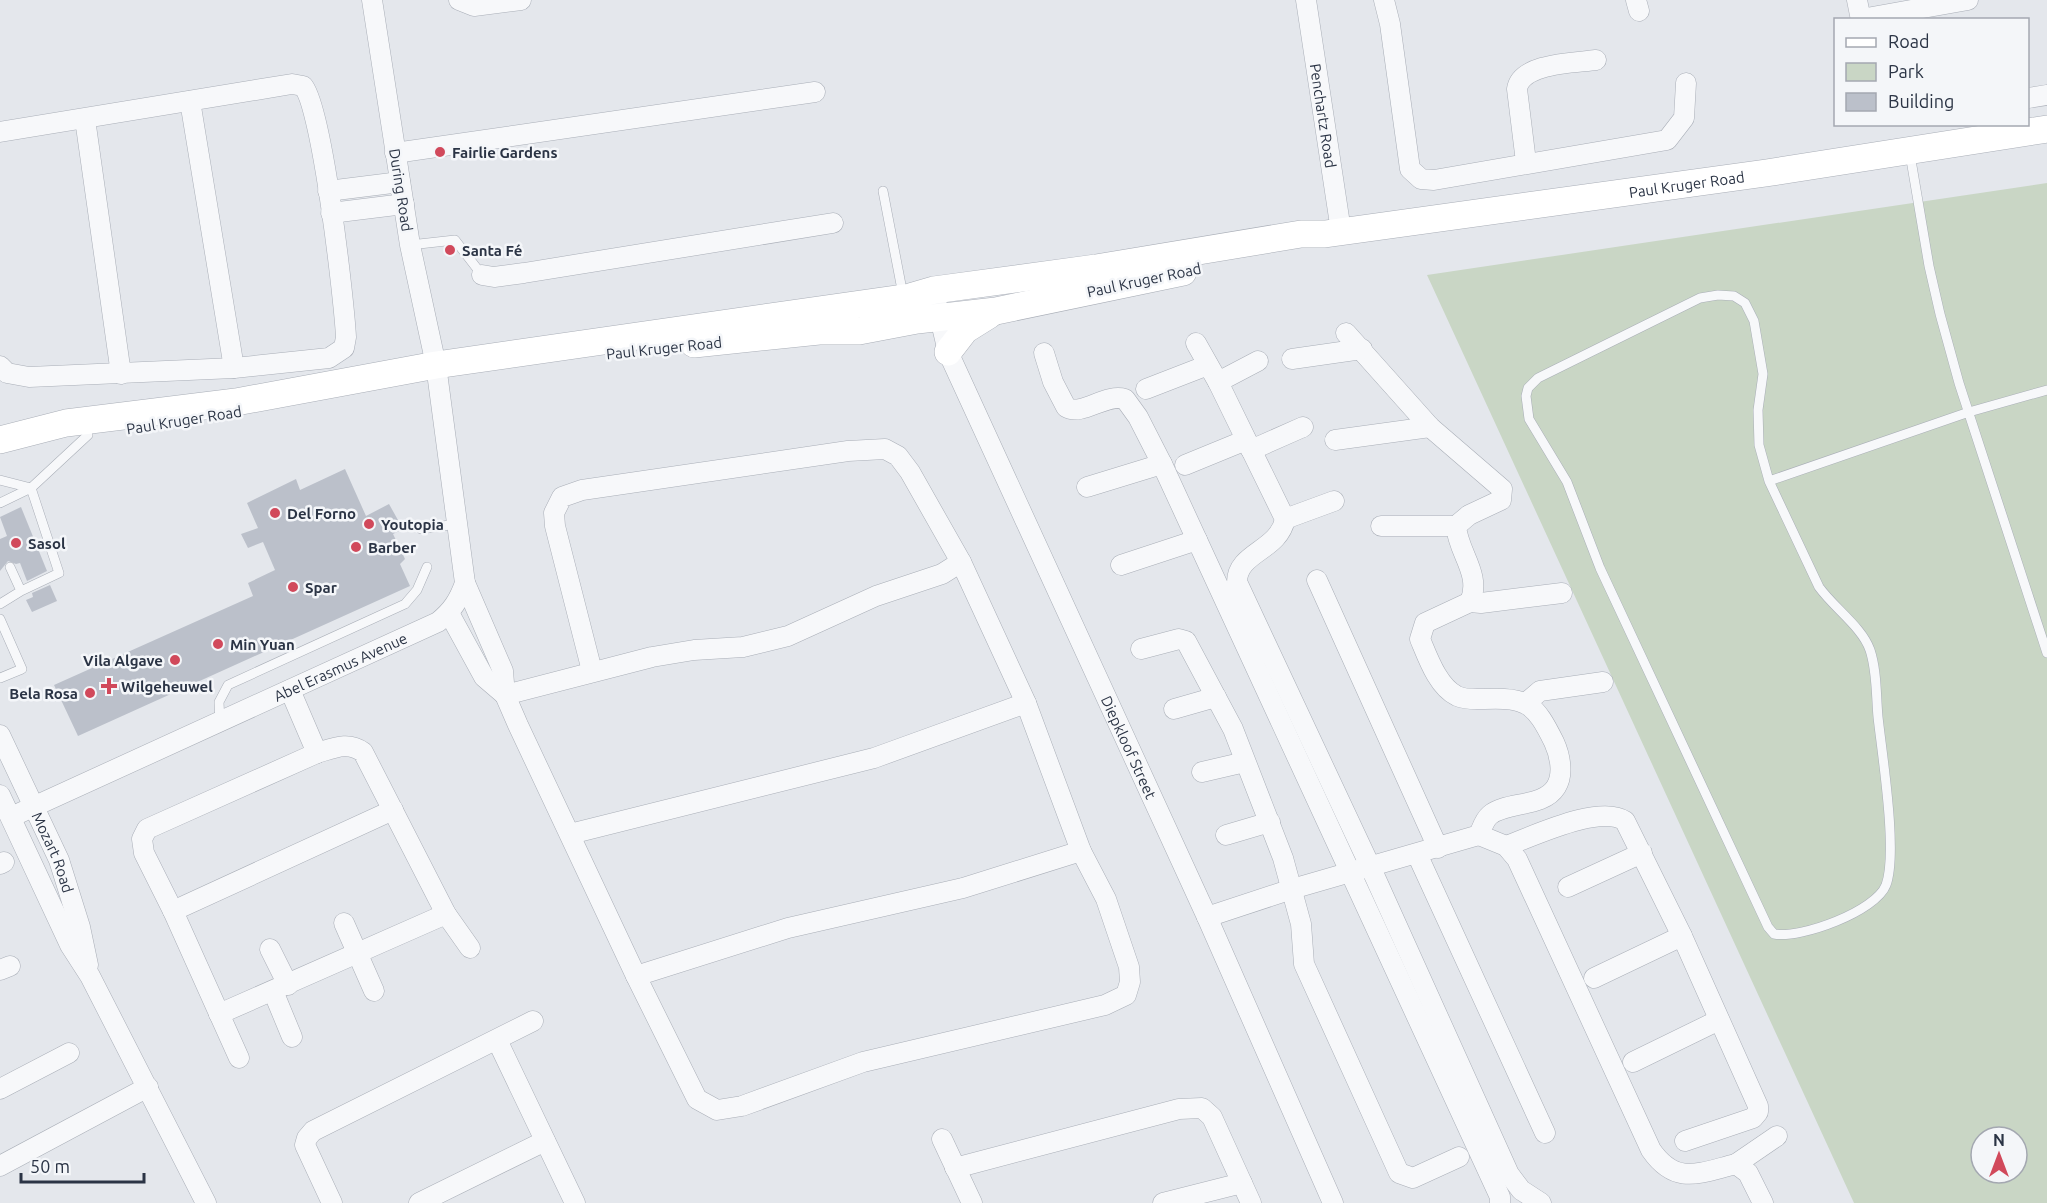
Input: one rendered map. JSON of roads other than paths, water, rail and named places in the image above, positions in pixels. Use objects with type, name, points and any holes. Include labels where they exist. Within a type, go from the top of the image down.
[{"type":"street","name":"During Road","points":[[372,0],[410,245],[437,372]]},
{"type":"street","points":[[459,0],[474,6],[482,6],[521,0]]},
{"type":"street","name":"Penchartz Road","points":[[1307,0],[1333,233]]},
{"type":"street","points":[[1384,0],[1413,173],[1427,181],[1526,162],[1667,140],[1684,118],[1686,83]]},
{"type":"street","points":[[1857,0],[1861,18]]},
{"type":"street","points":[[1867,18],[1968,0]]},
{"type":"street","points":[[1526,162],[1517,89],[1521,77],[1532,70],[1596,60]]},
{"type":"street","points":[[0,132],[292,84],[303,86],[313,102],[328,191],[345,321],[344,348],[329,358],[234,368],[122,374],[17,376],[7,373],[0,366]]},
{"type":"street","points":[[395,153],[814,92]]},
{"type":"street","points":[[2029,98],[2047,95]]},
{"type":"street","points":[[190,101],[234,368]]},
{"type":"street","points":[[85,119],[122,374]]},
{"type":"street","name":"Paul Kruger Road","points":[[0,440],[66,423],[236,402],[437,372],[903,298],[934,290],[1128,263],[1300,234],[1333,233],[1766,173],[2047,129]]},
{"type":"street","points":[[328,191],[400,182]]},
{"type":"street","points":[[331,213],[404,204]]},
{"type":"street","points":[[482,275],[494,277],[524,273],[834,223]]},
{"type":"street","name":"Paul Kruger Road","points":[[0,457],[55,441],[437,372],[819,331],[859,332],[917,320],[996,311],[1303,247],[1333,233]]},
{"type":"street","name":"Diepkloof Street","points":[[934,290],[948,352],[1207,917],[1334,1203]]},
{"type":"street","points":[[948,352],[965,330],[996,311]]},
{"type":"street","points":[[1346,333],[1430,427],[1498,483],[1502,489],[1501,500],[1469,515],[1456,526],[1381,526]]},
{"type":"street","points":[[1196,343],[1285,519],[1283,531],[1277,538],[1241,565],[1237,573],[1237,582],[1370,866],[1509,1174],[1521,1190],[1541,1203]]},
{"type":"street","points":[[1292,359],[1362,349]]},
{"type":"street","points":[[1044,354],[1053,382],[1066,407],[1076,409],[1111,398],[1125,399],[1138,417],[1162,464],[1351,873],[1500,1197],[1500,1203]]},
{"type":"street","points":[[1146,389],[1258,361]]},
{"type":"street","points":[[437,372],[465,583],[503,671],[505,694],[636,976],[698,1099],[717,1110],[742,1106],[862,1062],[1105,1005],[1126,995],[1130,982],[1129,967],[1106,899],[1081,851],[1026,703],[961,562],[910,472],[898,456],[885,449],[849,451],[562,497],[557,504],[555,526],[592,671]]},
{"type":"street","points":[[1185,465],[1302,426]]},
{"type":"street","points":[[1335,440],[1430,427]]},
{"type":"street","points":[[1087,487],[1162,464]]},
{"type":"street","points":[[1285,519],[1334,501]]},
{"type":"street","points":[[1456,526],[1460,547],[1473,577],[1474,591],[1470,602]]},
{"type":"street","points":[[1120,565],[1197,540]]},
{"type":"street","points":[[505,694],[652,657],[694,650],[743,647],[788,636],[876,597],[942,574],[961,562]]},
{"type":"street","points":[[1317,580],[1438,848]]},
{"type":"street","points":[[465,583],[449,613],[484,677],[505,694]]},
{"type":"street","points":[[1479,835],[1491,814],[1544,797],[1556,788],[1560,776],[1556,746],[1538,713],[1527,702],[1515,699],[1470,699],[1457,696],[1445,687],[1427,656],[1420,633],[1430,619],[1470,602],[1481,603],[1562,593]]},
{"type":"street","name":"Abel Erasmus Avenue","points":[[10,817],[438,622],[449,613]]},
{"type":"street","points":[[1141,649],[1179,639],[1186,641],[1233,729],[1270,822],[1292,889],[1301,924],[1304,964],[1399,1173],[1413,1178],[1459,1156]]},
{"type":"street","points":[[1527,702],[1540,691],[1603,682]]},
{"type":"street","points":[[290,690],[317,753]]},
{"type":"street","points":[[1174,709],[1216,697]]},
{"type":"street","points":[[570,834],[750,787],[862,761],[1026,703]]},
{"type":"street","name":"Mozart Road","points":[[0,735],[59,860],[80,927],[90,976]]},
{"type":"street","points":[[239,1058],[173,911],[144,853],[142,839],[147,829],[317,753],[344,746],[354,746],[363,752],[446,914],[470,948]]},
{"type":"street","points":[[1202,772],[1245,762]]},
{"type":"street","name":"Mozart Road","points":[[0,795],[70,945],[90,976],[206,1203]]},
{"type":"street","points":[[173,911],[393,810]]},
{"type":"street","points":[[1506,846],[1589,817],[1609,815],[1625,821],[1682,936],[1758,1112],[1753,1118],[1685,1141]]},
{"type":"street","points":[[1226,835],[1270,822]]},
{"type":"street","points":[[1207,917],[1292,889],[1479,835],[1506,846],[1517,859],[1651,1150],[1661,1164],[1673,1173],[1689,1174],[1736,1164],[1778,1136]]},
{"type":"street","points":[[636,976],[814,921],[963,888],[1081,851]]},
{"type":"street","points":[[1568,887],[1642,853]]},
{"type":"street","points":[[1417,854],[1545,1133]]},
{"type":"street","points":[[219,1014],[446,914]]},
{"type":"street","points":[[344,923],[374,992]]},
{"type":"street","points":[[1594,978],[1682,936]]},
{"type":"street","points":[[270,949],[292,1037]]},
{"type":"street","points":[[1633,1062],[1719,1020]]},
{"type":"street","points":[[332,1203],[305,1145],[313,1131],[533,1021]]},
{"type":"street","points":[[497,1040],[575,1203]]},
{"type":"street","points":[[1,1085],[69,1053]]},
{"type":"street","points":[[0,1166],[148,1087]]},
{"type":"street","points":[[956,1168],[1192,1107],[1202,1108],[1212,1117],[1251,1203]]},
{"type":"street","points":[[942,1139],[972,1203]]},
{"type":"street","points":[[419,1203],[545,1141]]},
{"type":"street","points":[[1736,1164],[1748,1173],[1763,1203]]},
{"type":"street","points":[[1163,1203],[1242,1183]]},
{"type":"lane","points":[[1909,149],[1929,266],[1969,412],[2047,653]]},
{"type":"lane","points":[[883,191],[903,298]]},
{"type":"lane","points":[[410,245],[455,240],[482,275]]},
{"type":"lane","points":[[1718,295],[1734,296],[1745,303],[1760,343],[1763,374],[1758,410],[1759,445],[1769,481],[1819,587],[1843,616],[1856,626],[1870,650],[1886,789],[1888,840],[1887,883],[1877,900],[1828,924],[1783,935],[1774,934],[1768,927],[1600,568],[1567,482],[1529,419],[1526,396],[1528,388],[1538,378],[1701,298],[1718,295]]},
{"type":"lane","points":[[1769,481],[1969,412],[2047,390]]},
{"type":"lane","points":[[0,503],[31,488],[88,435]]},
{"type":"lane","points":[[0,480],[31,488]]},
{"type":"lane","points":[[0,604],[59,573],[31,488]]},
{"type":"lane","points":[[422,529],[457,524]]},
{"type":"lane","points":[[10,567],[21,591]]},
{"type":"lane","points":[[220,722],[219,702],[228,685],[405,604],[417,590],[427,567]]},
{"type":"lane","points":[[0,619],[22,669],[0,678]]},
{"type":"place","name":"Fairlie Gardens","points":[[440,152]]},
{"type":"place","name":"Santa Fé","points":[[450,250]]},
{"type":"place","name":"Del Forno","points":[[275,513]]},
{"type":"place","name":"Youtopia","points":[[369,524]]},
{"type":"place","name":"Sasol","points":[[16,543]]},
{"type":"place","name":"Barber","points":[[356,547]]},
{"type":"place","name":"Spar","points":[[293,587]]},
{"type":"place","name":"Min Yuan","points":[[218,644]]},
{"type":"place","name":"Vila Algave","points":[[175,660]]},
{"type":"place","name":"Wilgeheuwel","points":[[109,686]]},
{"type":"place","name":"Bela Rosa","points":[[90,693]]}]
